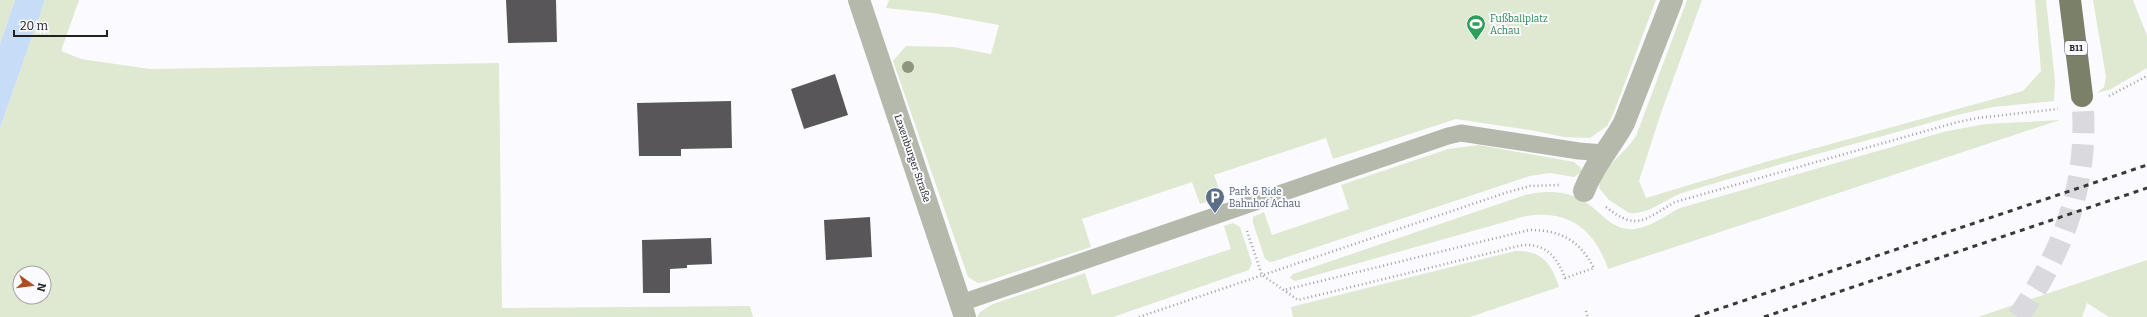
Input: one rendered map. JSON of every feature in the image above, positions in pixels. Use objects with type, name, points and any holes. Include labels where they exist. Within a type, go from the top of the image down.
[{"type":"main road","name":"B11","points":[[2070,0],[2082,96]]},
{"type":"street","name":"Laxenburger Straße","points":[[859,0],[963,310]]},
{"type":"street","points":[[1584,191],[1604,153],[1614,141],[1624,123],[1672,0]]},
{"type":"lane","points":[[963,310],[1239,207],[1448,136],[1461,134],[1604,153]]},
{"type":"path","points":[[2107,97],[2147,76]]},
{"type":"path","points":[[1139,317],[1530,186],[1547,184],[1565,185],[1584,191],[1620,218],[1640,221],[1675,202],[1954,122],[2064,108]]},
{"type":"path","points":[[1239,207],[1262,275],[1298,300],[1523,244],[1536,245],[1548,251],[1558,261],[1565,278],[1594,268],[1587,255],[1576,244],[1565,237],[1541,230],[1530,230],[1284,290]]},
{"type":"path","points":[[1586,311],[1588,317]]},
{"type":"green space","points":[[0,0],[15,0],[0,44]]},
{"type":"green space","points":[[45,0],[79,0],[61,51],[81,59],[150,69],[499,63],[502,308],[750,306],[753,317],[0,317],[0,128]]},
{"type":"green space","points":[[889,0],[1656,0],[1614,112],[1607,126],[1590,138],[1564,137],[1530,130],[1456,119],[1333,159],[1326,138],[1214,175],[1222,197],[1200,204],[1192,182],[1082,219],[1091,247],[978,283],[968,277],[893,61],[906,46],[953,47],[991,54],[999,25],[933,13],[886,8]]},
{"type":"green space","points":[[1687,0],[1702,0],[1661,113],[1639,181],[1646,198],[1762,163],[2023,91],[2041,71],[2035,0],[2046,0],[2055,81],[2054,101],[1993,107],[1957,115],[1685,192],[1650,209],[1636,213],[1629,213],[1609,200],[1599,188],[1601,180],[1609,167],[1636,136]]},
{"type":"green space","points":[[2093,0],[2133,0],[2147,36],[2147,68],[2111,89],[2097,93],[2104,87],[2106,77]]},
{"type":"green space","points":[[2060,120],[1608,269],[1603,255],[1588,233],[1567,219],[1541,215],[1526,216],[1295,281],[1290,278],[1293,274],[1525,195],[1553,192],[1573,196],[1587,203],[1619,227],[1635,229],[1653,223],[1680,208],[1947,131],[1986,124]]},
{"type":"green space","points":[[1479,145],[1574,162],[1581,168],[1581,172],[1574,177],[1550,173],[1530,176],[1275,261],[1270,262],[1265,259],[1253,223],[1253,217],[1264,212],[1272,235],[1349,209],[1341,185],[1448,149]]},
{"type":"green space","points":[[1233,223],[1240,227],[1252,263],[1249,270],[1113,317],[977,317],[980,312],[993,304],[1085,273],[1092,295],[1231,249],[1224,226]]},
{"type":"green space","points":[[1515,251],[1532,253],[1544,260],[1553,271],[1559,287],[1470,317],[1293,317],[1291,307]]},
{"type":"green space","points":[[2147,260],[2147,317],[2109,317],[2087,303],[2082,317],[1978,317]]},
{"type":"water","points":[[15,0],[45,0],[0,128],[0,44]]},
{"type":"building","points":[[506,0],[556,0],[557,42],[508,43]]},
{"type":"building","points":[[835,74],[848,115],[804,129],[791,89]]},
{"type":"building","points":[[731,101],[732,148],[681,149],[681,156],[639,156],[637,103]]},
{"type":"building","points":[[870,217],[872,257],[826,260],[824,220]]},
{"type":"building","points":[[711,238],[712,264],[687,265],[687,268],[670,269],[670,293],[643,293],[642,240]]},
{"type":"tunnel","points":[[2018,317],[2049,266],[2071,212],[2078,185],[2082,156],[2082,96]]},
{"type":"railway","points":[[1695,317],[2147,165]]},
{"type":"railway","points":[[1764,317],[2147,188]]},
{"type":"place","name":"Fußballplatz Achau","points":[[1476,41]]},
{"type":"place","name":"Park & Ride Bahnhof Achau","points":[[1215,214]]}]
